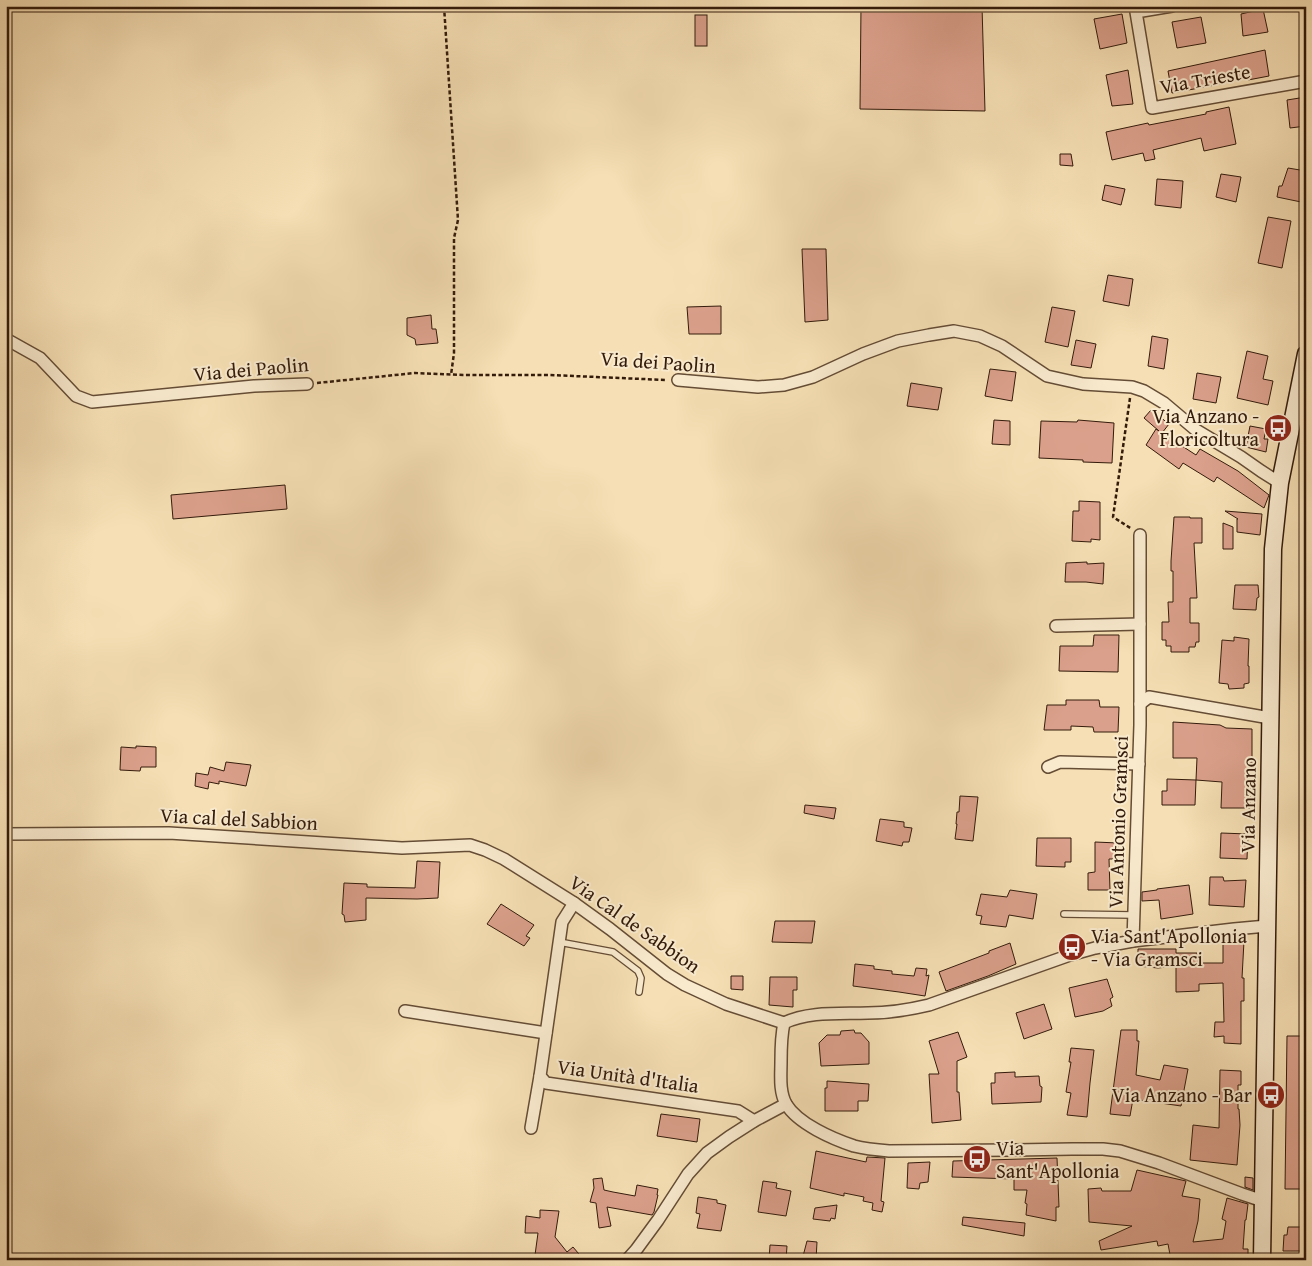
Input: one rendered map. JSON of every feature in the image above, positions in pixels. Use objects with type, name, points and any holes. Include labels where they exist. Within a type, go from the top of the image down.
[{"type":"main road","name":"Via Anzano","points":[[1262,1260],[1273,549],[1280,483],[1306,354]]},
{"type":"street","name":"Via Trieste","points":[[1172,6],[1136,12],[1152,108],[1306,80]]},
{"type":"street","name":"Via dei Paolin","points":[[678,380],[758,387],[784,385],[813,377],[863,354],[898,341],[954,331],[980,336],[1002,346],[1047,376],[1083,384],[1132,387],[1144,391],[1191,426],[1280,483]]},
{"type":"street","name":"Via dei Paolin","points":[[6,339],[40,358],[76,396],[92,402],[254,386],[307,384]]},
{"type":"street","name":"Via Antonio Gramsci","points":[[1132,940],[1139,764],[1140,534]]},
{"type":"street","points":[[1056,626],[1140,624]]},
{"type":"street","points":[[1140,704],[1148,697],[1270,718]]},
{"type":"street","points":[[1048,768],[1060,762],[1139,764]]},
{"type":"street","name":"Via cal del Sabbion","points":[[6,834],[169,833],[402,848],[470,846]]},
{"type":"street","name":"Via Cal de Sabbion","points":[[470,846],[485,850],[504,859],[574,903],[667,974],[685,985],[726,1004],[784,1024]]},
{"type":"street","name":"Via Unità d'Italia","points":[[574,903],[562,922],[540,1076],[546,1083],[738,1111],[754,1121]]},
{"type":"street","points":[[1263,1200],[1120,1151],[1080,1149],[889,1151],[855,1146],[823,1132],[800,1118],[786,1104],[782,1092],[781,1034],[784,1024],[795,1018],[819,1014],[905,1011],[929,1006],[1070,955],[1095,948],[1132,940],[1267,926]]},
{"type":"street","name":"Via Unità d'Italia","points":[[406,1012],[546,1033]]},
{"type":"street","points":[[531,1128],[540,1076]]},
{"type":"street","points":[[627,1260],[658,1220],[688,1174],[707,1154],[754,1121],[786,1104]]},
{"type":"lane","points":[[1064,914],[1133,916]]},
{"type":"lane","points":[[559,942],[612,952],[638,971],[641,978],[639,992]]},
{"type":"path","points":[[444,6],[458,220],[454,238],[454,353],[451,375]]},
{"type":"path","name":"Via dei Paolin","points":[[307,384],[415,373],[550,375],[678,380]]},
{"type":"path","points":[[1132,387],[1113,516],[1140,534]]},
{"type":"building","points":[[861,6],[982,6],[985,111],[860,109]]},
{"type":"building","points":[[1263,9],[1268,32],[1243,36],[1241,14]]},
{"type":"building","points":[[1122,14],[1127,43],[1100,49],[1094,19]]},
{"type":"building","points":[[695,15],[707,15],[707,46],[695,46]]},
{"type":"building","points":[[1201,17],[1206,43],[1177,48],[1172,22]]},
{"type":"building","points":[[1265,50],[1269,76],[1248,80],[1247,78],[1172,93],[1168,71]]},
{"type":"building","points":[[1128,70],[1133,104],[1112,106],[1106,75]]},
{"type":"building","points":[[1306,97],[1306,126],[1290,128],[1287,100]]},
{"type":"building","points":[[1229,107],[1236,144],[1204,151],[1201,138],[1153,150],[1155,159],[1145,161],[1143,153],[1112,160],[1106,132],[1206,114],[1206,112]]},
{"type":"building","points":[[1060,154],[1071,154],[1073,166],[1060,165]]},
{"type":"building","points":[[1288,168],[1306,171],[1306,203],[1277,197],[1279,186],[1282,186]]},
{"type":"building","points":[[1221,174],[1241,177],[1236,202],[1216,197]]},
{"type":"building","points":[[1157,179],[1183,181],[1181,208],[1155,205]]},
{"type":"building","points":[[1105,185],[1125,189],[1121,205],[1102,200]]},
{"type":"building","points":[[1268,217],[1291,221],[1282,268],[1258,263]]},
{"type":"building","points":[[802,249],[826,249],[828,320],[805,322]]},
{"type":"building","points":[[1108,275],[1133,279],[1129,306],[1103,301]]},
{"type":"building","points":[[721,306],[721,334],[689,334],[687,307]]},
{"type":"building","points":[[1052,307],[1075,311],[1068,347],[1045,342]]},
{"type":"building","points":[[431,315],[432,329],[436,329],[438,343],[416,345],[415,339],[407,335],[407,318]]},
{"type":"building","points":[[1152,336],[1168,339],[1164,369],[1148,366]]},
{"type":"building","points":[[1076,340],[1096,344],[1091,368],[1071,365]]},
{"type":"building","points":[[1247,351],[1268,356],[1263,379],[1273,381],[1268,405],[1237,398]]},
{"type":"building","points":[[990,369],[1016,372],[1012,401],[985,396]]},
{"type":"building","points":[[1197,373],[1221,377],[1216,403],[1193,399]]},
{"type":"building","points":[[911,383],[942,388],[938,410],[907,406]]},
{"type":"building","points":[[1151,410],[1169,424],[1162,433],[1196,455],[1200,449],[1238,471],[1269,495],[1264,508],[1217,477],[1214,482],[1183,463],[1179,469],[1146,445],[1156,429],[1159,431],[1144,418]]},
{"type":"building","points":[[994,420],[1010,421],[1010,445],[992,444]]},
{"type":"building","points":[[1078,420],[1114,423],[1112,463],[1039,458],[1041,421],[1077,422]]},
{"type":"building","points":[[1250,426],[1266,429],[1264,439],[1268,439],[1266,452],[1246,447]]},
{"type":"building","points":[[285,485],[287,509],[173,519],[171,495]]},
{"type":"building","points":[[1079,501],[1100,502],[1100,540],[1091,539],[1091,542],[1072,541],[1073,511],[1079,511]]},
{"type":"building","points":[[1225,511],[1262,514],[1260,535],[1237,532],[1238,519]]},
{"type":"building","points":[[1174,517],[1202,518],[1202,543],[1194,543],[1197,598],[1190,598],[1190,623],[1199,623],[1199,642],[1196,642],[1195,647],[1189,647],[1189,652],[1171,652],[1171,646],[1166,646],[1166,640],[1162,640],[1162,622],[1169,622],[1168,602],[1173,602],[1173,571],[1171,571],[1171,561]]},
{"type":"building","points":[[1223,523],[1233,527],[1233,549],[1223,549]]},
{"type":"building","points":[[1087,562],[1087,564],[1104,563],[1103,584],[1065,582],[1066,563]]},
{"type":"building","points":[[1235,585],[1258,585],[1259,597],[1257,598],[1256,610],[1233,609]]},
{"type":"building","points":[[1094,635],[1119,635],[1118,672],[1059,671],[1060,646],[1093,646]]},
{"type":"building","points":[[1234,637],[1249,639],[1249,683],[1244,684],[1244,688],[1229,689],[1228,684],[1219,683],[1222,640],[1234,641]]},
{"type":"building","points":[[1066,700],[1099,700],[1100,707],[1119,707],[1118,732],[1094,732],[1093,727],[1071,726],[1071,730],[1044,730],[1047,705],[1066,705]]},
{"type":"building","points":[[1173,722],[1252,729],[1252,763],[1249,763],[1248,783],[1251,783],[1250,808],[1221,808],[1222,782],[1196,780],[1197,758],[1173,758]]},
{"type":"building","points":[[136,746],[156,747],[156,767],[141,767],[140,771],[120,770],[121,747],[136,748]]},
{"type":"building","points":[[226,762],[251,765],[246,786],[219,781],[219,784],[209,782],[208,789],[195,786],[196,773],[208,775],[210,767],[224,771]]},
{"type":"building","points":[[1167,779],[1196,780],[1195,805],[1162,805],[1162,791],[1167,791]]},
{"type":"building","points":[[960,796],[978,797],[973,841],[955,839]]},
{"type":"building","points":[[805,805],[836,808],[834,819],[804,813]]},
{"type":"building","points":[[880,819],[904,822],[904,827],[912,828],[909,842],[903,842],[902,846],[876,841]]},
{"type":"building","points":[[1221,833],[1248,834],[1247,859],[1220,858]]},
{"type":"building","points":[[1037,838],[1071,838],[1071,862],[1065,862],[1065,867],[1036,866]]},
{"type":"building","points":[[1095,842],[1118,843],[1118,859],[1109,859],[1110,890],[1088,890],[1088,873],[1095,872]]},
{"type":"building","points":[[417,861],[440,862],[438,898],[366,898],[366,920],[345,922],[344,915],[342,914],[344,883],[367,884],[367,887],[415,888]]},
{"type":"building","points":[[1210,877],[1223,877],[1224,881],[1246,880],[1244,907],[1209,905]]},
{"type":"building","points":[[1189,885],[1193,914],[1161,919],[1159,900],[1142,901],[1142,892]]},
{"type":"building","points":[[1010,890],[1037,894],[1033,919],[1009,915],[1006,927],[980,924],[982,916],[976,915],[981,894],[1007,897]]},
{"type":"building","points":[[501,904],[534,925],[526,936],[530,938],[524,946],[487,924]]},
{"type":"building","points":[[775,921],[815,921],[812,943],[772,942]]},
{"type":"building","points":[[1223,941],[1244,941],[1242,978],[1244,978],[1244,1001],[1241,1001],[1241,1044],[1224,1043],[1224,1036],[1214,1037],[1215,1022],[1224,1022],[1223,983],[1199,984],[1199,991],[1176,992],[1176,966],[1158,968],[1138,966],[1138,949],[1176,949],[1176,953],[1197,953],[1198,963],[1223,963]]},
{"type":"building","points":[[1010,943],[1016,964],[946,991],[939,972]]},
{"type":"building","points":[[855,964],[874,966],[874,969],[892,971],[892,974],[914,976],[916,968],[927,969],[926,976],[929,975],[925,996],[853,986]]},
{"type":"building","points":[[731,976],[743,976],[743,990],[731,989]]},
{"type":"building","points":[[770,977],[797,977],[797,990],[793,990],[793,1007],[769,1005]]},
{"type":"building","points":[[1107,979],[1113,997],[1110,999],[1112,1006],[1103,1011],[1075,1017],[1069,988]]},
{"type":"building","points":[[1044,1004],[1052,1029],[1024,1039],[1016,1013]]},
{"type":"building","points":[[854,1030],[855,1033],[861,1033],[869,1042],[869,1064],[821,1066],[819,1043],[827,1035],[840,1035],[841,1031]]},
{"type":"building","points":[[1121,1030],[1137,1030],[1137,1041],[1139,1041],[1136,1075],[1160,1080],[1164,1065],[1188,1069],[1181,1106],[1133,1099],[1130,1116],[1110,1114]]},
{"type":"building","points":[[958,1032],[967,1057],[957,1061],[957,1092],[959,1092],[961,1120],[932,1123],[929,1074],[939,1074],[929,1041]]},
{"type":"building","points":[[1287,1036],[1306,1036],[1305,1189],[1285,1189]]},
{"type":"building","points":[[1071,1048],[1094,1050],[1087,1117],[1067,1115],[1071,1093],[1066,1092],[1071,1062],[1069,1062]]},
{"type":"building","points":[[1220,1070],[1241,1071],[1241,1085],[1238,1085],[1240,1125],[1237,1165],[1190,1160],[1193,1125],[1219,1128]]},
{"type":"building","points":[[1015,1072],[1015,1077],[1039,1076],[1040,1086],[1042,1087],[1041,1102],[992,1104],[991,1083],[995,1083],[995,1073]]},
{"type":"building","points":[[827,1081],[869,1084],[868,1101],[858,1101],[858,1111],[825,1111],[825,1088],[827,1088]]},
{"type":"building","points":[[661,1114],[700,1119],[697,1142],[657,1136]]},
{"type":"building","points":[[816,1151],[866,1162],[867,1157],[885,1158],[881,1201],[884,1202],[882,1212],[872,1210],[873,1203],[863,1201],[864,1197],[844,1193],[844,1196],[810,1188]]},
{"type":"building","points":[[1057,1158],[1059,1207],[1056,1207],[1056,1221],[1026,1215],[1027,1190],[1014,1190],[1014,1179],[952,1177],[953,1161]]},
{"type":"building","points":[[930,1162],[928,1182],[920,1183],[919,1189],[907,1188],[908,1163]]},
{"type":"building","points":[[1137,1170],[1186,1181],[1182,1196],[1200,1199],[1198,1221],[1193,1242],[1223,1239],[1226,1221],[1222,1219],[1227,1198],[1248,1204],[1243,1249],[1248,1249],[1248,1260],[1193,1260],[1192,1256],[1181,1260],[1171,1260],[1168,1244],[1158,1246],[1157,1241],[1101,1250],[1099,1241],[1132,1226],[1089,1222],[1088,1189],[1101,1188],[1102,1191],[1131,1191]]},
{"type":"building","points":[[1245,1177],[1253,1178],[1253,1190],[1245,1187]]},
{"type":"building","points":[[602,1178],[604,1190],[613,1192],[635,1196],[637,1185],[658,1189],[652,1215],[607,1207],[611,1226],[599,1228],[596,1203],[590,1202],[594,1188],[593,1179]]},
{"type":"building","points":[[763,1181],[777,1183],[776,1188],[791,1191],[786,1216],[758,1212]]},
{"type":"building","points":[[698,1197],[717,1200],[717,1203],[726,1205],[721,1231],[697,1228],[700,1214],[696,1213]]},
{"type":"building","points":[[837,1205],[835,1219],[831,1218],[830,1221],[813,1219],[815,1208]]},
{"type":"building","points":[[540,1210],[559,1211],[555,1237],[567,1252],[573,1247],[584,1260],[560,1260],[561,1258],[535,1255],[538,1233],[525,1233],[526,1216],[540,1218]]},
{"type":"building","points":[[963,1217],[1025,1223],[1024,1236],[962,1225]]},
{"type":"building","points":[[1288,1227],[1306,1227],[1306,1251],[1283,1251],[1284,1235],[1287,1235]]},
{"type":"building","points":[[807,1241],[817,1242],[816,1260],[802,1260]]},
{"type":"building","points":[[770,1245],[787,1246],[786,1260],[769,1260]]},
{"type":"waterway","points":[[1183,1260],[1196,1256]]},
{"type":"place","name":"Via Anzano - Floricoltura","points":[[1278,428]]},
{"type":"place","name":"Via Sant'Apollonia - Via Gramsci","points":[[1072,947]]},
{"type":"place","name":"Via Anzano - Bar","points":[[1271,1095]]},
{"type":"place","name":"Via Sant'Apollonia","points":[[977,1159]]}]
